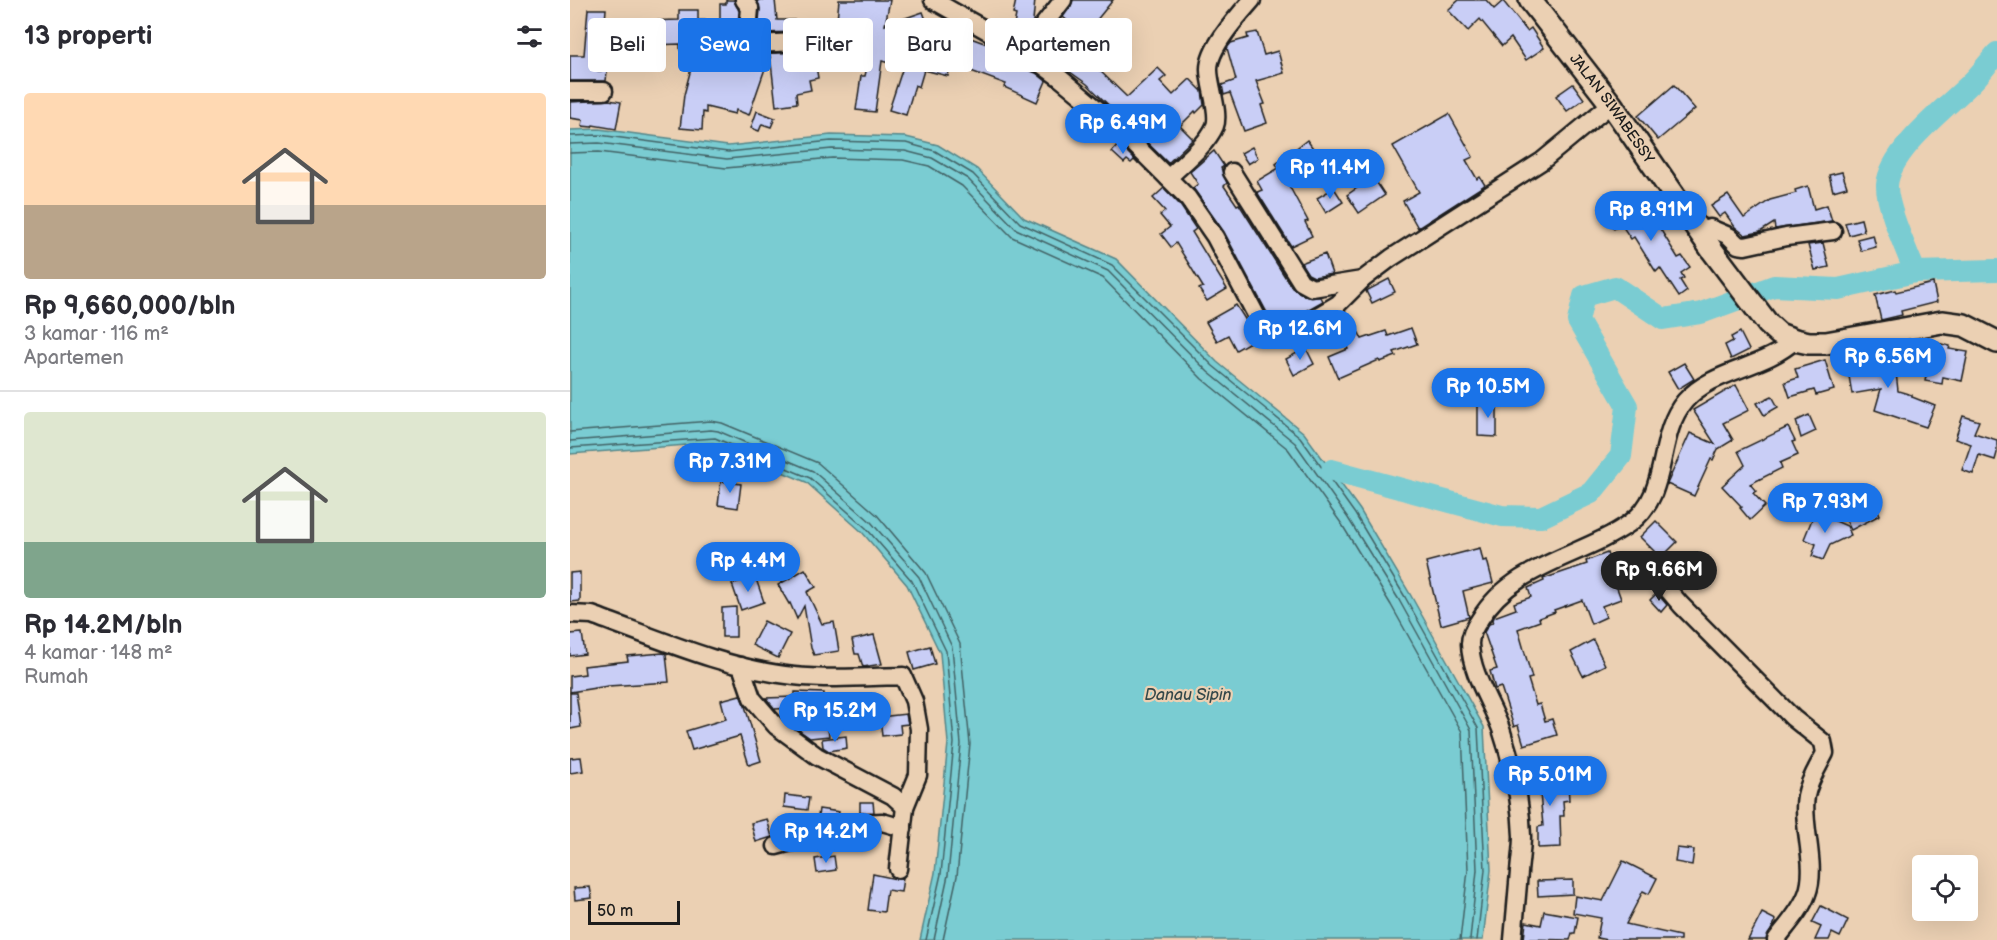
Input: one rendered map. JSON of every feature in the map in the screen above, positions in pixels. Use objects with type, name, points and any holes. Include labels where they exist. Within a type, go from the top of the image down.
[{"type":"main road","name":"JALAN SIWABESSY","points":[[1530,0],[1611,104],[1712,250],[1768,324],[1779,334],[1795,340]]},
{"type":"main road","points":[[1795,340],[1826,343],[1942,322],[1964,324],[1997,342]]},
{"type":"street","points":[[744,0],[750,8],[747,42],[755,44],[783,43]]},
{"type":"street","points":[[933,0],[985,29]]},
{"type":"street","points":[[1049,18],[1063,0]]},
{"type":"street","points":[[1168,178],[1205,141],[1216,123],[1208,68],[1216,47],[1252,0]]},
{"type":"street","points":[[1052,72],[1109,119],[1188,198],[1235,270],[1260,323],[1268,333],[1276,336],[1287,333],[1338,304],[1362,280],[1391,258],[1542,161],[1611,104]]},
{"type":"street","points":[[570,91],[604,91]]},
{"type":"street","points":[[1232,172],[1296,276],[1302,282],[1312,288],[1362,280]]},
{"type":"street","points":[[1699,231],[1710,228],[1745,246],[1786,237],[1833,231]]},
{"type":"street","points":[[1513,940],[1521,826],[1517,793],[1501,729],[1474,661],[1470,643],[1475,626],[1489,604],[1512,583],[1552,561],[1609,535],[1631,522],[1643,511],[1659,479],[1668,435],[1675,415],[1695,391],[1776,356],[1795,340]]},
{"type":"street","points":[[1651,570],[1681,606],[1793,718],[1823,742],[1825,753],[1812,777],[1806,796],[1810,866],[1808,892],[1797,913],[1776,940]]},
{"type":"street","points":[[570,614],[592,615],[741,666],[792,676],[835,679],[903,676],[914,701],[919,729],[918,775],[905,807],[898,869]]},
{"type":"street","points":[[741,666],[752,698],[776,726],[816,756],[893,796],[905,807]]},
{"type":"street","points":[[776,846],[862,824],[882,822],[903,828]]},
{"type":"water","name":"Danau Sipin","points":[[599,129],[728,146],[831,135],[906,137],[938,145],[977,169],[1024,218],[1116,259],[1217,362],[1304,433],[1360,510],[1484,727],[1491,870],[1483,940],[920,940],[935,873],[948,743],[940,653],[907,585],[862,532],[806,482],[713,443],[570,454],[570,130]]},
{"type":"building","points":[[726,0],[734,0],[739,11],[739,18],[720,18],[720,4],[726,4]]},
{"type":"building","points":[[757,0],[775,0],[777,20],[783,20],[783,32],[771,33],[771,18],[759,18],[760,9]]},
{"type":"building","points":[[839,0],[890,0],[885,18],[885,62],[882,61],[875,112],[856,110],[861,76],[865,76],[866,72],[873,72],[873,18],[837,18]]},
{"type":"building","points":[[1016,0],[1035,0],[1033,18],[1015,18],[1016,15],[1013,14]]},
{"type":"building","points":[[1073,0],[1113,0],[1098,18],[1064,18]]},
{"type":"building","points":[[1459,0],[1486,0],[1494,9],[1503,1],[1527,31],[1531,28],[1544,48],[1526,60],[1511,38],[1502,46],[1480,19],[1468,31],[1448,10]]},
{"type":"building","points":[[588,9],[606,9],[605,18],[588,18],[588,72],[607,72],[606,81],[570,81],[570,55],[584,55]]},
{"type":"building","points":[[679,10],[698,10],[698,18],[679,18]]},
{"type":"building","points":[[923,12],[925,18],[905,18]]},
{"type":"building","points":[[666,20],[678,20],[678,44],[666,44]]},
{"type":"building","points":[[1257,32],[1264,55],[1278,51],[1284,73],[1256,81],[1265,104],[1261,105],[1267,123],[1244,131],[1230,93],[1224,95],[1222,85],[1236,80],[1227,48],[1231,43],[1248,38],[1247,34]]},
{"type":"building","points":[[973,39],[985,43],[985,72],[1033,72],[1046,81],[1037,102],[1004,87],[1006,84],[973,72]]},
{"type":"building","points":[[771,53],[783,53],[783,72],[817,72],[818,78],[809,80],[811,90],[796,93],[797,103],[776,106]]},
{"type":"building","points":[[1158,68],[1166,76],[1160,81],[1173,95],[1190,79],[1202,91],[1204,105],[1180,126],[1193,139],[1168,163],[1087,84],[1070,72],[1101,72],[1127,97]]},
{"type":"building","points":[[690,72],[764,72],[749,115],[736,110],[735,114],[706,107],[706,113],[703,112],[702,130],[680,128],[684,95]]},
{"type":"building","points":[[901,72],[923,72],[919,87],[915,85],[906,115],[889,110]]},
{"type":"building","points":[[932,72],[949,72],[948,76]]},
{"type":"building","points":[[1573,84],[1584,99],[1567,111],[1556,96]]},
{"type":"building","points":[[1674,85],[1695,109],[1658,140],[1638,116]]},
{"type":"building","points":[[609,100],[621,102],[616,129],[593,125],[592,127],[582,126],[583,120],[570,118],[570,102]]},
{"type":"building","points":[[757,111],[775,118],[771,127],[762,124],[759,131],[751,128]]},
{"type":"building","points":[[1449,114],[1473,157],[1466,160],[1477,179],[1480,177],[1485,185],[1418,228],[1403,201],[1419,192],[1393,146]]},
{"type":"building","points":[[1307,140],[1318,155],[1285,178],[1308,221],[1305,222],[1312,236],[1291,246],[1257,192],[1262,190],[1257,181],[1279,168],[1276,164]]},
{"type":"building","points":[[1119,144],[1138,163],[1134,160],[1131,163],[1127,160],[1124,163],[1112,152]]},
{"type":"building","points":[[1252,147],[1258,158],[1248,164],[1241,153]]},
{"type":"building","points":[[1214,151],[1224,166],[1221,168],[1227,183],[1224,186],[1237,205],[1239,204],[1292,288],[1307,297],[1321,297],[1323,301],[1286,322],[1284,317],[1272,322],[1224,232],[1193,188],[1198,184],[1190,172]]},
{"type":"building","points":[[1842,172],[1847,187],[1833,191],[1829,175]]},
{"type":"building","points":[[1373,177],[1385,195],[1359,213],[1347,195]]},
{"type":"building","points":[[1808,186],[1814,209],[1827,205],[1832,221],[1775,229],[1774,223],[1760,232],[1745,235],[1735,227],[1725,213],[1719,217],[1711,206],[1728,195],[1744,218],[1770,200],[1796,193],[1795,190]]},
{"type":"building","points":[[1164,188],[1180,205],[1196,229],[1192,232],[1227,289],[1207,301],[1199,289],[1203,287],[1176,243],[1171,247],[1161,234],[1170,227],[1160,215],[1165,211],[1153,198]]},
{"type":"building","points":[[1334,188],[1343,202],[1326,213],[1317,198]]},
{"type":"building","points":[[1640,196],[1678,258],[1682,256],[1690,267],[1681,273],[1684,278],[1680,280],[1687,291],[1679,297],[1660,268],[1656,272],[1634,237],[1631,239],[1621,224],[1614,229],[1607,218]]},
{"type":"building","points":[[1861,219],[1864,231],[1849,235],[1845,223]]},
{"type":"building","points":[[1873,235],[1876,247],[1861,251],[1857,239]]},
{"type":"building","points":[[1823,243],[1829,267],[1815,270],[1808,245]]},
{"type":"building","points":[[1325,254],[1332,274],[1314,277],[1308,274],[1301,263]]},
{"type":"building","points":[[1389,279],[1395,292],[1372,303],[1366,291]]},
{"type":"building","points":[[1933,283],[1937,302],[1901,311],[1902,315],[1881,320],[1875,295]]},
{"type":"building","points":[[1236,305],[1257,338],[1236,350],[1228,335],[1217,341],[1206,322]]},
{"type":"building","points":[[1411,328],[1417,344],[1394,352],[1396,356],[1380,362],[1379,360],[1338,378],[1329,357],[1348,349],[1344,339],[1359,333],[1362,339],[1386,331],[1388,336]]},
{"type":"building","points":[[1740,332],[1749,350],[1731,359],[1725,345],[1733,341],[1731,337]]},
{"type":"building","points":[[1933,342],[1950,346],[1949,349],[1968,352],[1962,381],[1943,377],[1942,384],[1925,381]]},
{"type":"building","points":[[1306,348],[1314,364],[1294,375],[1286,359]]},
{"type":"building","points":[[1894,353],[1898,391],[1935,406],[1926,427],[1875,410],[1881,389],[1852,394],[1848,370],[1856,369],[1854,358]]},
{"type":"building","points":[[1825,360],[1834,390],[1816,395],[1814,390],[1790,397],[1785,382],[1798,378],[1795,369]]},
{"type":"building","points":[[1684,363],[1694,379],[1678,389],[1668,372]]},
{"type":"building","points":[[1736,385],[1749,410],[1723,423],[1733,440],[1718,449],[1713,460],[1711,459],[1694,496],[1667,484],[1690,433],[1715,444],[1693,410]]},
{"type":"building","points":[[1772,396],[1778,407],[1764,415],[1757,403]]},
{"type":"building","points":[[1478,402],[1497,403],[1497,437],[1478,436]]},
{"type":"building","points":[[1809,415],[1816,431],[1801,438],[1796,421]]},
{"type":"building","points":[[1963,416],[1979,421],[1974,433],[1997,440],[1995,460],[1979,455],[1973,474],[1962,470],[1971,444],[1955,439]]},
{"type":"building","points":[[1788,427],[1795,441],[1792,442],[1798,455],[1780,463],[1782,468],[1750,484],[1756,491],[1753,493],[1765,506],[1750,520],[1740,508],[1742,507],[1722,486],[1745,465],[1738,451]]},
{"type":"building","points":[[721,481],[741,484],[738,508],[718,505]]},
{"type":"building","points":[[1870,493],[1880,515],[1851,530],[1841,510]]},
{"type":"building","points":[[1815,512],[1847,526],[1851,535],[1830,545],[1823,560],[1812,556],[1816,544],[1804,539]]},
{"type":"building","points":[[1656,521],[1677,542],[1661,558],[1640,537]]},
{"type":"building","points":[[1480,548],[1483,561],[1487,560],[1493,583],[1463,591],[1469,617],[1441,625],[1426,562]]},
{"type":"building","points":[[1607,553],[1621,599],[1602,606],[1606,617],[1591,624],[1582,600],[1554,610],[1555,612],[1539,618],[1540,621],[1518,629],[1532,678],[1528,679],[1536,705],[1540,704],[1545,721],[1552,719],[1557,735],[1524,745],[1518,725],[1514,727],[1501,687],[1495,689],[1490,671],[1497,669],[1484,632],[1494,617],[1516,609],[1514,603],[1531,597],[1528,588],[1544,581],[1543,579],[1587,564],[1586,561]]},
{"type":"building","points":[[805,569],[816,587],[807,592],[822,624],[834,622],[839,651],[814,655],[804,606],[797,619],[778,585]]},
{"type":"building","points":[[580,572],[580,601],[570,602],[570,573]]},
{"type":"building","points":[[755,576],[764,602],[741,610],[732,584]]},
{"type":"building","points":[[1657,593],[1667,605],[1661,612],[1650,600]]},
{"type":"building","points":[[736,607],[736,637],[722,637],[722,608]]},
{"type":"building","points":[[764,621],[790,634],[778,658],[752,645]]},
{"type":"building","points":[[582,633],[585,654],[570,656],[570,634]]},
{"type":"building","points":[[874,635],[882,664],[863,667],[859,654],[855,654],[852,640]]},
{"type":"building","points":[[1593,640],[1605,665],[1583,676],[1571,652]]},
{"type":"building","points":[[930,646],[935,664],[914,670],[909,652]]},
{"type":"building","points":[[666,654],[669,682],[608,686],[570,692],[570,676],[585,674],[584,666],[628,661],[627,656]]},
{"type":"building","points":[[795,692],[824,693],[823,721],[827,720],[829,736],[810,738],[800,731],[799,715],[794,715],[794,708],[775,709],[766,698],[795,697]]},
{"type":"building","points":[[570,693],[576,693],[581,727],[570,729]]},
{"type":"building","points":[[740,695],[761,761],[749,765],[740,736],[692,750],[686,731],[726,719],[721,700]]},
{"type":"building","points":[[906,714],[908,724],[900,725],[901,734],[882,736],[880,717]]},
{"type":"building","points":[[846,736],[847,748],[829,751],[823,747],[822,739]]},
{"type":"building","points":[[581,757],[583,771],[570,773],[570,758]]},
{"type":"building","points":[[1549,765],[1551,785],[1568,783],[1569,800],[1563,801],[1564,816],[1560,816],[1561,847],[1538,848],[1538,827],[1543,826],[1539,782],[1531,783],[1530,767]]},
{"type":"building","points":[[1587,770],[1588,781],[1570,783],[1569,772]]},
{"type":"building","points":[[785,795],[809,798],[807,810],[784,807]]},
{"type":"building","points":[[860,802],[873,802],[874,812],[860,813]]},
{"type":"building","points":[[819,809],[839,812],[838,818],[817,824]]},
{"type":"building","points":[[767,819],[772,837],[756,842],[751,823]]},
{"type":"building","points":[[1677,848],[1694,850],[1692,865],[1675,862]]},
{"type":"building","points":[[834,856],[836,870],[817,873],[815,859]]},
{"type":"building","points":[[1623,861],[1657,878],[1649,894],[1643,891],[1626,924],[1680,936],[1680,940],[1597,938],[1601,918],[1573,913],[1575,896],[1603,901]]},
{"type":"building","points":[[873,874],[896,879],[903,878],[901,892],[887,890],[884,912],[868,910]]},
{"type":"building","points":[[1573,880],[1573,894],[1538,896],[1537,881]]},
{"type":"building","points":[[590,887],[592,898],[575,900],[574,888]]},
{"type":"building","points":[[1821,906],[1848,920],[1840,937],[1832,933],[1829,940],[1815,940],[1821,927],[1812,923]]},
{"type":"building","points":[[1544,911],[1578,917],[1575,933],[1572,933],[1570,940],[1524,939],[1526,922],[1541,925]]},
{"type":"building","points":[[1762,913],[1776,920],[1766,940],[1748,940]]},
{"type":"waterway","points":[[1915,272],[1890,204],[1887,185],[1890,172],[1908,144],[1974,80],[1997,53]]},
{"type":"waterway","points":[[1332,470],[1502,516],[1541,517],[1591,493],[1621,456],[1627,406],[1578,321],[1584,296],[1615,287],[1663,319],[1701,313],[1774,286],[1838,289],[1915,272],[1997,270]]}]
